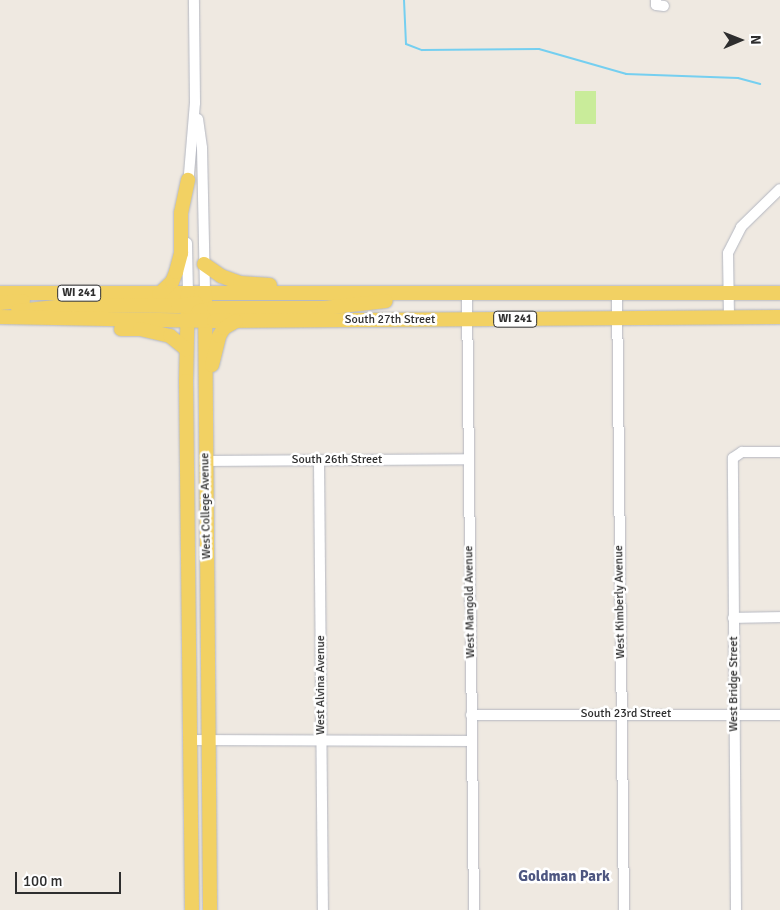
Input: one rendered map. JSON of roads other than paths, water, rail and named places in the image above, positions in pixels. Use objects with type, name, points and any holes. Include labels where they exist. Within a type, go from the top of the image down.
[{"type":"main road","points":[[159,294],[172,282],[176,272],[180,253],[180,213],[188,180]]},
{"type":"main road","points":[[204,264],[221,276],[240,283],[339,285],[385,293]]},
{"type":"main road","name":"South 27th Street","points":[[0,293],[159,294],[205,314],[237,320],[780,317]]},
{"type":"main road","points":[[0,303],[35,300],[56,293]]},
{"type":"main road","name":"South 27th Street","points":[[0,317],[34,318],[188,307],[205,294],[780,293]]},
{"type":"main road","name":"West College Avenue","points":[[205,294],[210,910]]},
{"type":"main road","points":[[205,314],[324,308],[391,301],[408,294]]},
{"type":"main road","points":[[0,313],[74,305],[188,307]]},
{"type":"main road","name":"West College Avenue","points":[[188,307],[186,349],[192,740],[192,910]]},
{"type":"main road","points":[[34,318],[80,328],[155,332],[170,336],[186,349]]},
{"type":"main road","points":[[206,455],[212,415],[212,363],[216,344],[224,328],[237,320]]},
{"type":"street","name":"West College Avenue","points":[[194,0],[196,104],[202,148],[205,294]]},
{"type":"street","name":"West College Avenue","points":[[188,307],[188,180],[196,104]]},
{"type":"street","points":[[729,317],[728,252],[741,227],[780,189]]},
{"type":"street","name":"West Kimberly Avenue","points":[[617,294],[624,910]]},
{"type":"street","name":"West Mangold Avenue","points":[[467,295],[474,910]]},
{"type":"street","name":"West Bridge Street","points":[[736,910],[732,458],[742,452],[780,452]]},
{"type":"street","name":"South 26th Street","points":[[206,455],[319,460],[468,460]]},
{"type":"street","name":"West Alvina Avenue","points":[[319,460],[323,910]]},
{"type":"street","points":[[733,618],[780,617]]},
{"type":"street","name":"South 23rd Street","points":[[471,715],[780,715]]},
{"type":"street","points":[[192,740],[472,741]]},
{"type":"waterway","points":[[404,0],[406,44],[422,50],[539,49],[626,74],[738,78],[760,84]]},
{"type":"district","name":"Goldman Park","points":[[564,877]]}]
